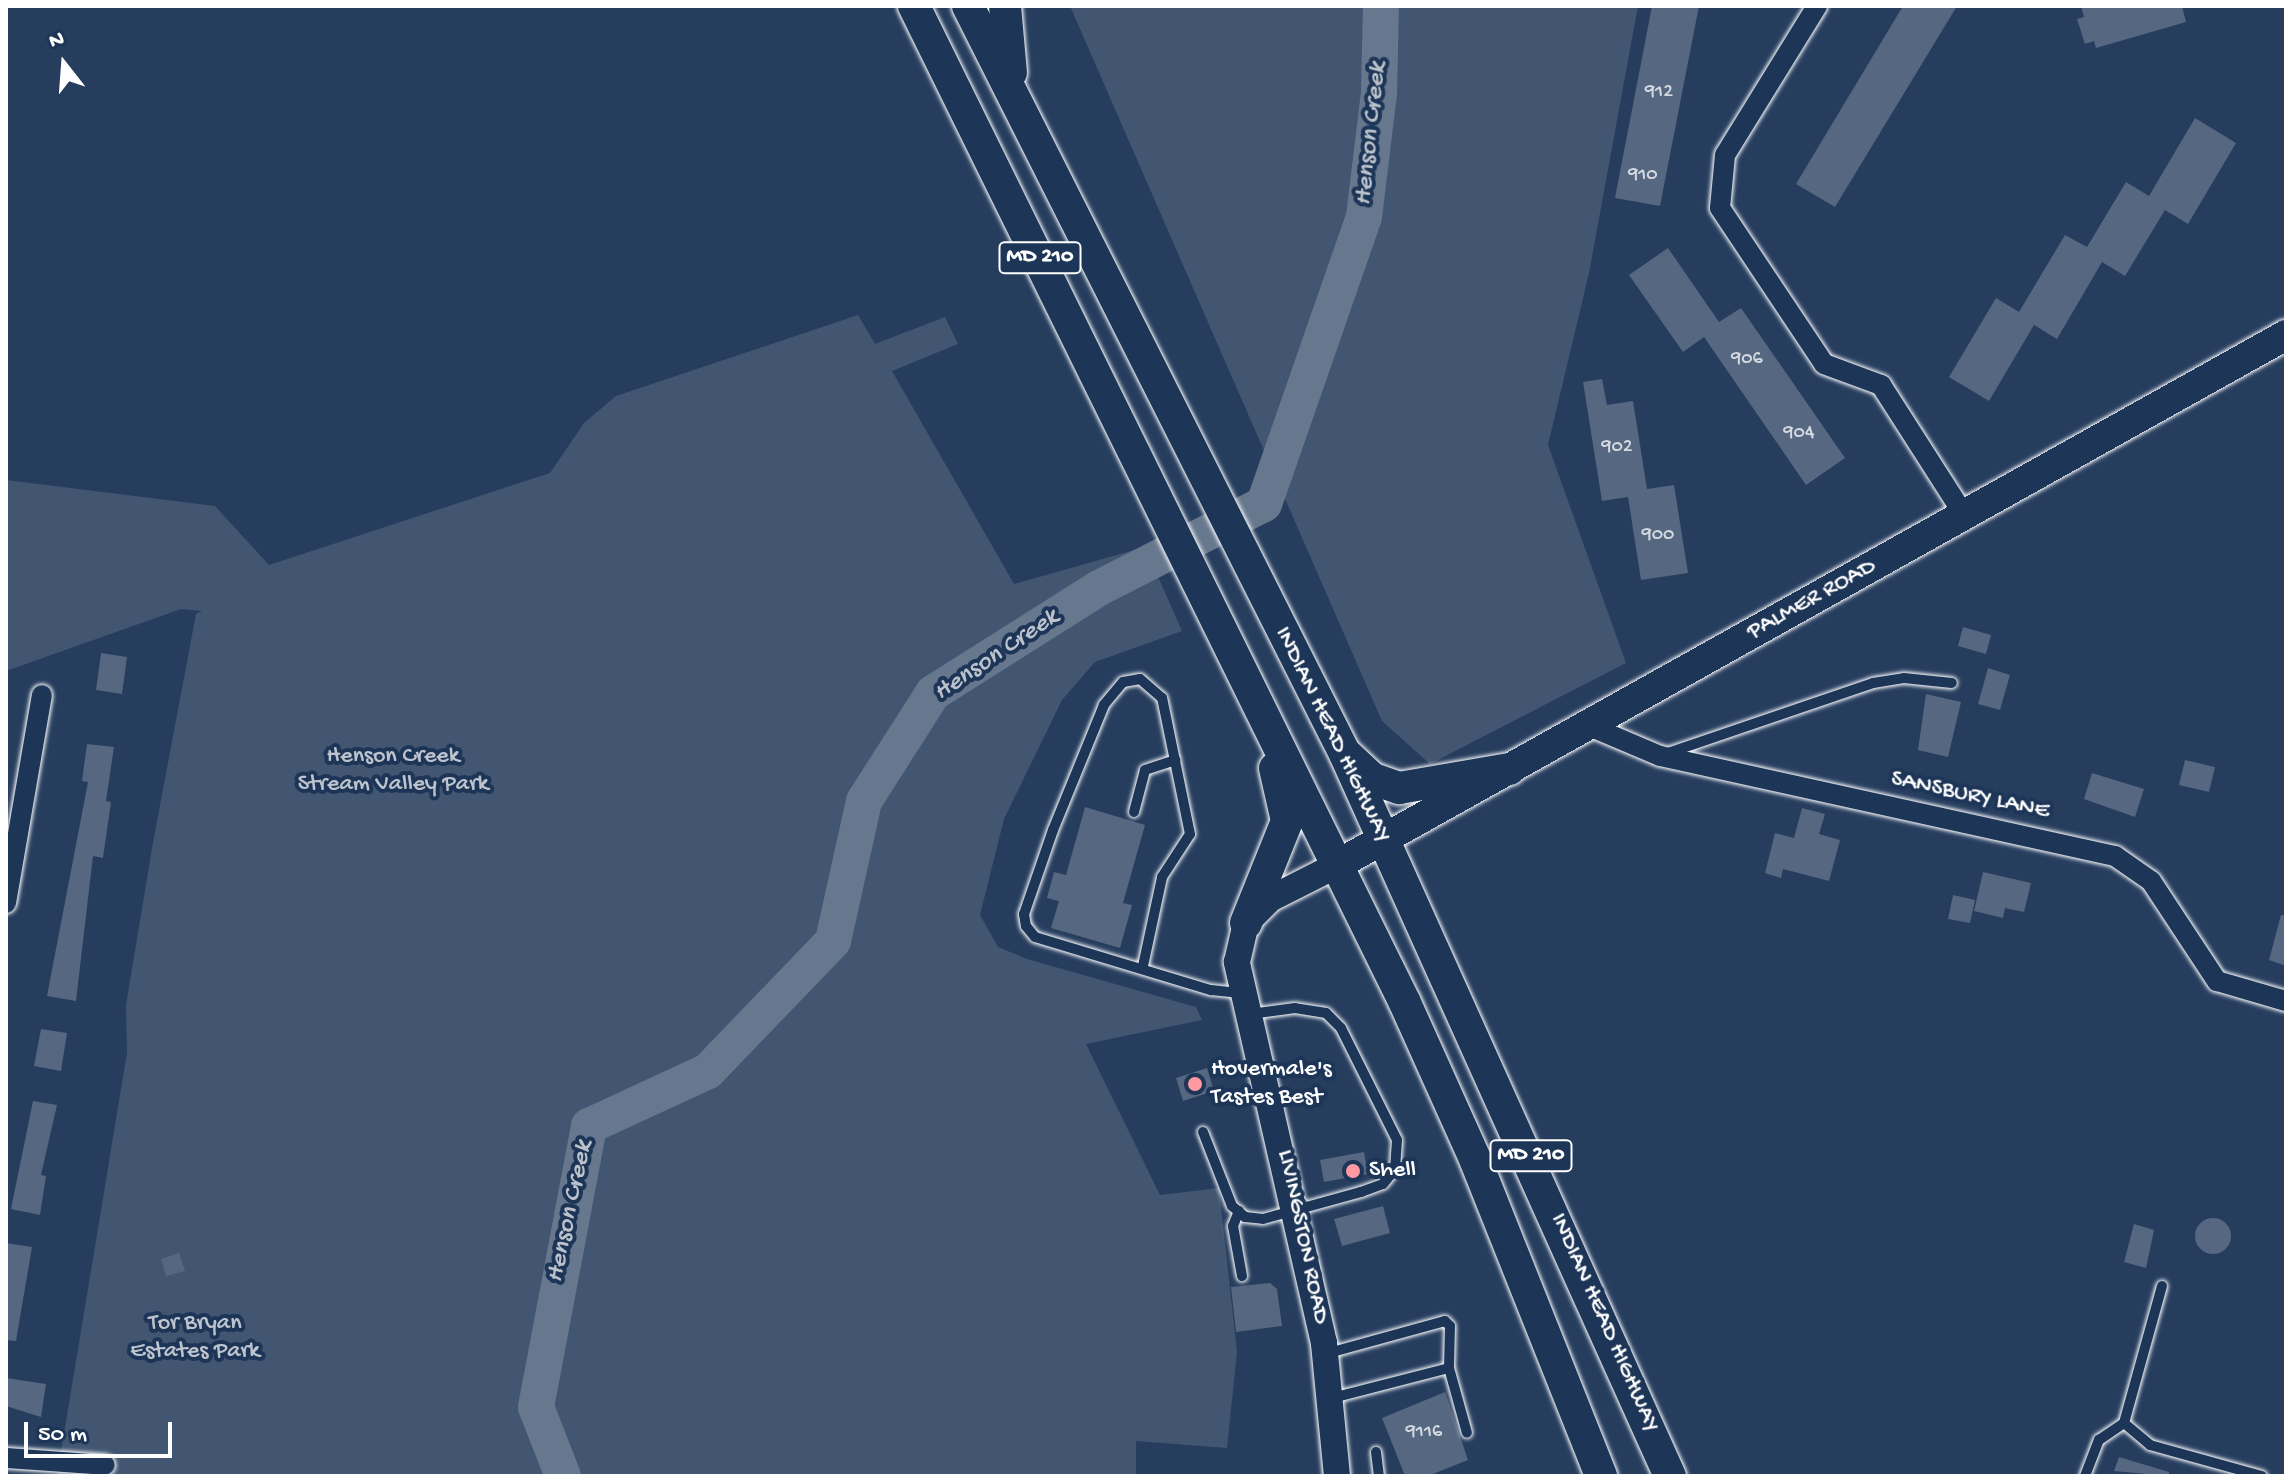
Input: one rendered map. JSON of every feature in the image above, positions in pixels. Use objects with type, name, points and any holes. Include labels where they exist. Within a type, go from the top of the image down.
[{"type":"highway","name":"MD 210","points":[[914,6],[1253,692],[1475,1159],[1601,1476]]},
{"type":"highway","name":"INDIAN HEAD HIGHWAY","points":[[968,6],[1209,491],[1345,754],[1474,1029],[1670,1476]]},
{"type":"highway","points":[[1005,6],[1018,112]]},
{"type":"highway","points":[[1246,923],[1287,821],[1253,692]]},
{"type":"highway","points":[[1345,754],[1373,779],[1399,788],[1509,769]]},
{"type":"main road","name":"PALMER ROAD","points":[[1337,865],[2286,335]]},
{"type":"main road","points":[[1246,923],[1298,880],[1337,865]]},
{"type":"main road","name":"LIVINGSTON ROAD","points":[[1246,923],[1237,962],[1296,1208],[1325,1354],[1337,1476]]},
{"type":"street","points":[[1817,6],[1725,155],[1720,208],[1824,364],[1881,385],[1964,515]]},
{"type":"street","points":[[7,890],[42,695]]},
{"type":"street","name":"SANSBURY LANE","points":[[1587,725],[1660,756],[2115,856],[2151,881],[2217,981],[2286,1001]]},
{"type":"street","points":[[6,1458],[105,1465]]},
{"type":"lane","points":[[1660,756],[1873,683],[1904,678],[1952,683]]},
{"type":"lane","points":[[1143,966],[1162,877],[1190,834],[1162,698],[1153,686],[1140,679],[1112,690],[1024,914],[1035,937],[1143,966],[1245,1003],[1326,1013],[1341,1028],[1397,1140],[1395,1169],[1383,1184],[1263,1219],[1239,1211]]},
{"type":"lane","points":[[1134,812],[1145,770],[1175,760]]},
{"type":"lane","points":[[1203,1132],[1239,1211],[1233,1226],[1242,1276]]},
{"type":"lane","points":[[2085,1476],[2099,1440],[2124,1423],[2162,1286]]},
{"type":"lane","points":[[1325,1354],[1445,1321],[1453,1356],[1449,1368],[1467,1433]]},
{"type":"lane","points":[[1330,1398],[1449,1368]]},
{"type":"lane","points":[[2124,1423],[2150,1445],[2262,1476]]},
{"type":"lane","points":[[1376,1452],[1379,1476]]},
{"type":"green space","points":[[1070,6],[1638,6],[1589,273],[1548,445],[1626,663],[1430,764],[1382,721]]},
{"type":"green space","points":[[858,315],[875,344],[945,317],[958,344],[892,371],[1014,584],[1145,547],[1182,631],[1095,662],[1062,700],[1004,819],[980,915],[998,947],[1027,959],[1196,1007],[1202,1020],[1086,1044],[1160,1195],[1219,1188],[1237,1352],[1227,1448],[1136,1441],[1136,1476],[57,1476],[127,1053],[126,1005],[152,848],[196,614],[202,611],[181,609],[6,671],[6,480],[215,506],[269,565],[550,473],[584,423],[616,396]]},
{"type":"building","points":[[1652,6],[1699,6],[1660,206],[1615,198]]},
{"type":"building","points":[[1903,6],[1957,6],[1835,207],[1796,184]]},
{"type":"building","points":[[2081,6],[2182,6],[2186,22],[2096,48],[2094,41],[2085,44],[2077,19],[2084,17]]},
{"type":"building","points":[[2195,118],[2236,143],[2188,224],[2165,210],[2125,276],[2102,262],[2057,339],[2034,325],[1989,401],[1949,377],[1996,298],[2019,312],[2065,235],[2087,247],[2126,182],[2149,196]]},
{"type":"building","points":[[1668,248],[1719,322],[1741,308],[1845,458],[1806,485],[1704,337],[1683,352],[1629,275]]},
{"type":"building","points":[[1602,379],[1607,405],[1633,401],[1647,489],[1674,485],[1688,573],[1641,580],[1628,497],[1602,501],[1583,382]]},
{"type":"building","points":[[1963,627],[1991,635],[1986,654],[1958,646]]},
{"type":"building","points":[[101,653],[127,657],[122,694],[96,690]]},
{"type":"building","points":[[1988,668],[2010,675],[2000,710],[1978,704]]},
{"type":"building","points":[[1926,694],[1961,702],[1948,757],[1918,750]]},
{"type":"building","points":[[87,744],[114,747],[106,801],[111,802],[103,858],[93,856],[76,1001],[47,996],[88,782],[82,781]]},
{"type":"building","points":[[2185,760],[2215,767],[2209,792],[2179,785]]},
{"type":"building","points":[[2092,773],[2144,789],[2135,817],[2084,799]]},
{"type":"building","points":[[1085,807],[1145,825],[1123,903],[1132,905],[1120,948],[1051,928],[1059,901],[1047,898],[1054,872],[1066,875]]},
{"type":"building","points":[[1802,808],[1825,814],[1819,834],[1840,840],[1829,881],[1783,869],[1781,878],[1765,873],[1775,833],[1794,838]]},
{"type":"building","points":[[1983,872],[2031,883],[2024,912],[2005,908],[2003,918],[1974,911]]},
{"type":"building","points":[[1953,895],[1975,900],[1970,923],[1948,919]]},
{"type":"building","points":[[2281,915],[2286,916],[2286,966],[2269,960]]},
{"type":"building","points":[[41,1029],[67,1033],[61,1071],[34,1066]]},
{"type":"building","name":"Hovermale's Tastes Best","points":[[1207,1068],[1214,1091],[1183,1101],[1176,1078]]},
{"type":"building","points":[[33,1101],[57,1105],[41,1175],[46,1176],[40,1215],[11,1209]]},
{"type":"building","points":[[1364,1152],[1368,1174],[1324,1182],[1320,1160]]},
{"type":"building","points":[[1383,1206],[1390,1233],[1342,1246],[1334,1219]]},
{"type":"building","points":[[2213,1218],[2225,1224],[2231,1236],[2225,1248],[2213,1254],[2201,1248],[2195,1236],[2201,1224]]},
{"type":"building","points":[[2134,1224],[2154,1230],[2146,1268],[2124,1262]]},
{"type":"building","points":[[6,1243],[32,1247],[16,1341],[6,1340]]},
{"type":"building","points":[[179,1253],[185,1271],[166,1276],[161,1259]]},
{"type":"building","points":[[1270,1283],[1277,1289],[1282,1326],[1236,1332],[1231,1287]]},
{"type":"building","points":[[6,1378],[46,1384],[41,1417],[6,1406]]},
{"type":"building","points":[[1445,1392],[1468,1460],[1428,1476],[1405,1476],[1382,1418]]},
{"type":"building","points":[[2119,1457],[2169,1472],[2169,1476],[2114,1471]]},
{"type":"waterway","name":"Henson Creek","points":[[563,1476],[536,1407],[589,1126],[708,1071],[833,941],[864,801],[933,693],[1099,588],[1264,504],[1364,217],[1379,93],[1381,6]]},
{"type":"place","name":"Hovermale's Tastes Best","points":[[1195,1084]]},
{"type":"place","name":"Shell","points":[[1353,1171]]},
{"type":"park label","name":"Henson Creek Stream Valley Park","points":[[393,771]]},
{"type":"park label","name":"Tor Bryan Estates Park","points":[[195,1338]]}]
